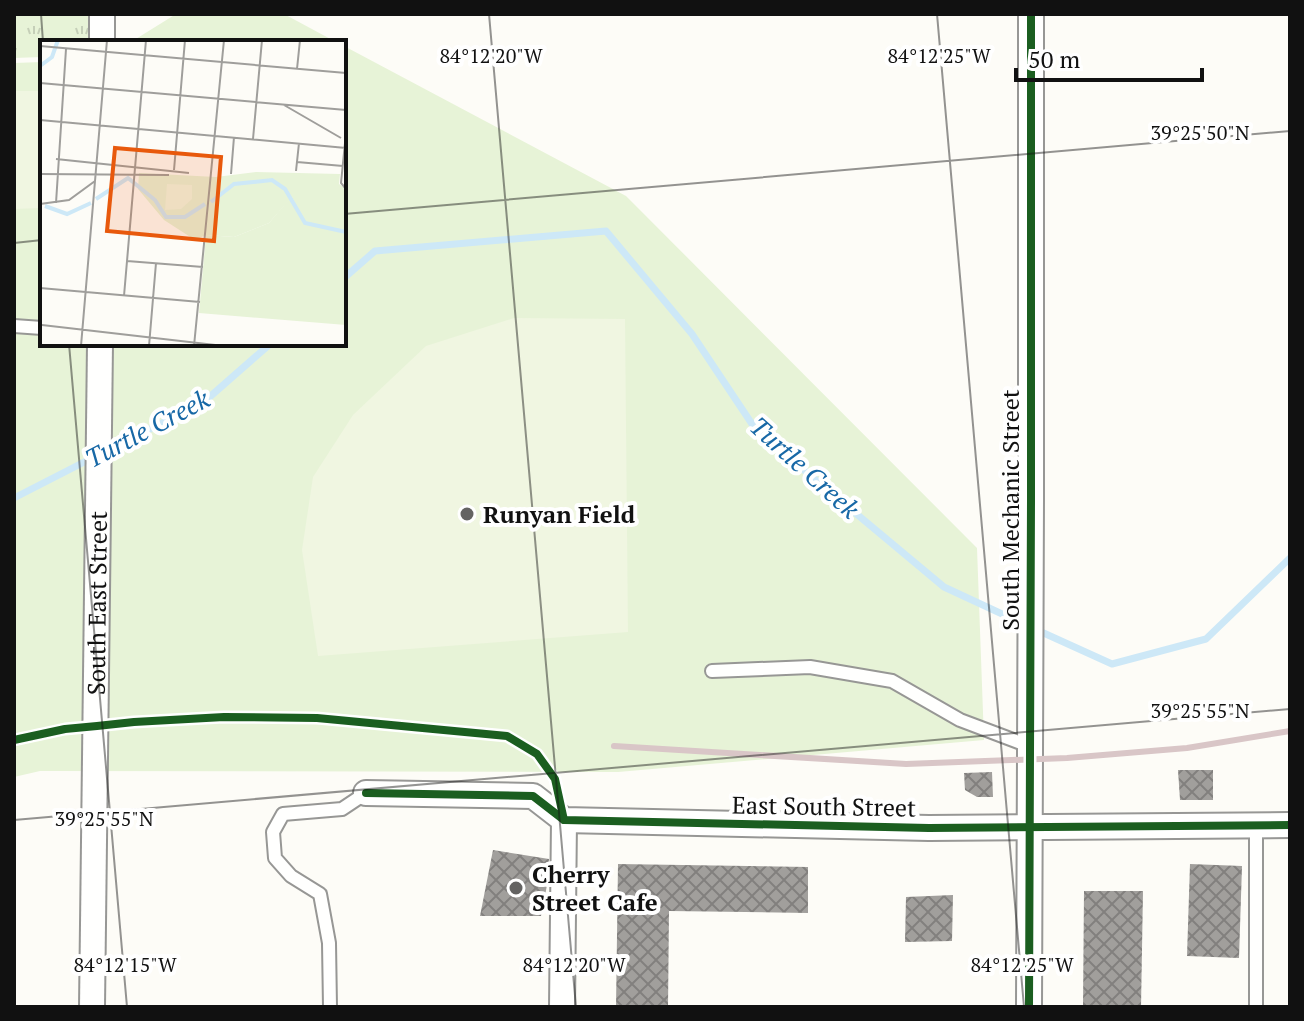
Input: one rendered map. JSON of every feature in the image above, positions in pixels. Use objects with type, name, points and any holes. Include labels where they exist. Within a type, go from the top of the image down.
[{"type":"street","points":[[102,14],[102,40]]},
{"type":"street","name":"South Mechanic Street","points":[[1029,1007],[1031,14]]},
{"type":"street","name":"South East Street","points":[[92,1007],[100,346]]},
{"type":"street","points":[[366,793],[533,796],[564,820],[562,1007]]},
{"type":"street","name":"East South Street","points":[[564,820],[913,827],[1290,825]]},
{"type":"lane","points":[[14,326],[40,328]]},
{"type":"lane","points":[[712,671],[810,667],[892,681],[960,720],[1029,746]]},
{"type":"lane","points":[[330,1007],[329,943],[320,894],[291,876],[275,858],[273,832],[283,814],[342,809],[366,793]]},
{"type":"lane","points":[[1256,825],[1256,1007]]},
{"type":"green space","points":[[14,14],[102,14],[102,40],[40,40],[40,57],[14,58]]},
{"type":"green space","points":[[176,14],[284,14],[332,40],[134,40]]},
{"type":"green space","points":[[346,47],[626,196],[977,548],[984,740],[618,772],[40,771],[14,777],[14,63],[40,62],[40,346],[346,346]]},
{"type":"green space","points":[[14,91],[40,91],[40,208],[14,209]]},
{"type":"green space","name":"Runyan Field","points":[[514,318],[625,319],[628,632],[318,656],[302,550],[313,477],[353,415],[426,346]]},
{"type":"building","points":[[1178,770],[1213,770],[1213,800],[1180,800]]},
{"type":"building","points":[[992,772],[993,797],[977,797],[965,790],[964,773]]},
{"type":"building","name":"Cherry Street Cafe","points":[[493,850],[549,859],[541,916],[480,916]]},
{"type":"building","points":[[618,864],[808,867],[808,913],[669,911],[668,1007],[616,1007]]},
{"type":"building","points":[[1190,864],[1242,866],[1239,958],[1187,956]]},
{"type":"building","points":[[1084,891],[1143,891],[1141,1007],[1083,1007]]},
{"type":"building","points":[[953,895],[952,941],[905,942],[906,897]]},
{"type":"waterway","name":"Turtle Creek","points":[[346,276],[375,251],[606,231],[692,334],[756,430],[944,587],[1026,625]]},
{"type":"waterway","name":"Turtle Creek","points":[[105,452],[205,401],[268,346]]},
{"type":"waterway","name":"Turtle Creek","points":[[14,498],[94,457]]},
{"type":"waterway","name":"Turtle Creek","points":[[1037,630],[1112,664],[1206,639],[1290,558]]},
{"type":"railway","points":[[614,746],[906,764],[1067,758],[1187,748],[1290,731]]},
{"type":"cycle path","points":[[1029,1007],[1031,14]]},
{"type":"cycle path","points":[[14,740],[65,729],[224,717],[317,718],[507,736],[537,754],[555,779],[564,820]]},
{"type":"cycle path","points":[[366,793],[533,796],[564,820],[929,828],[1290,825]]},
{"type":"place","name":"Runyan Field","points":[[467,514]]},
{"type":"place","name":"Cherry Street Cafe","points":[[516,888]]}]
